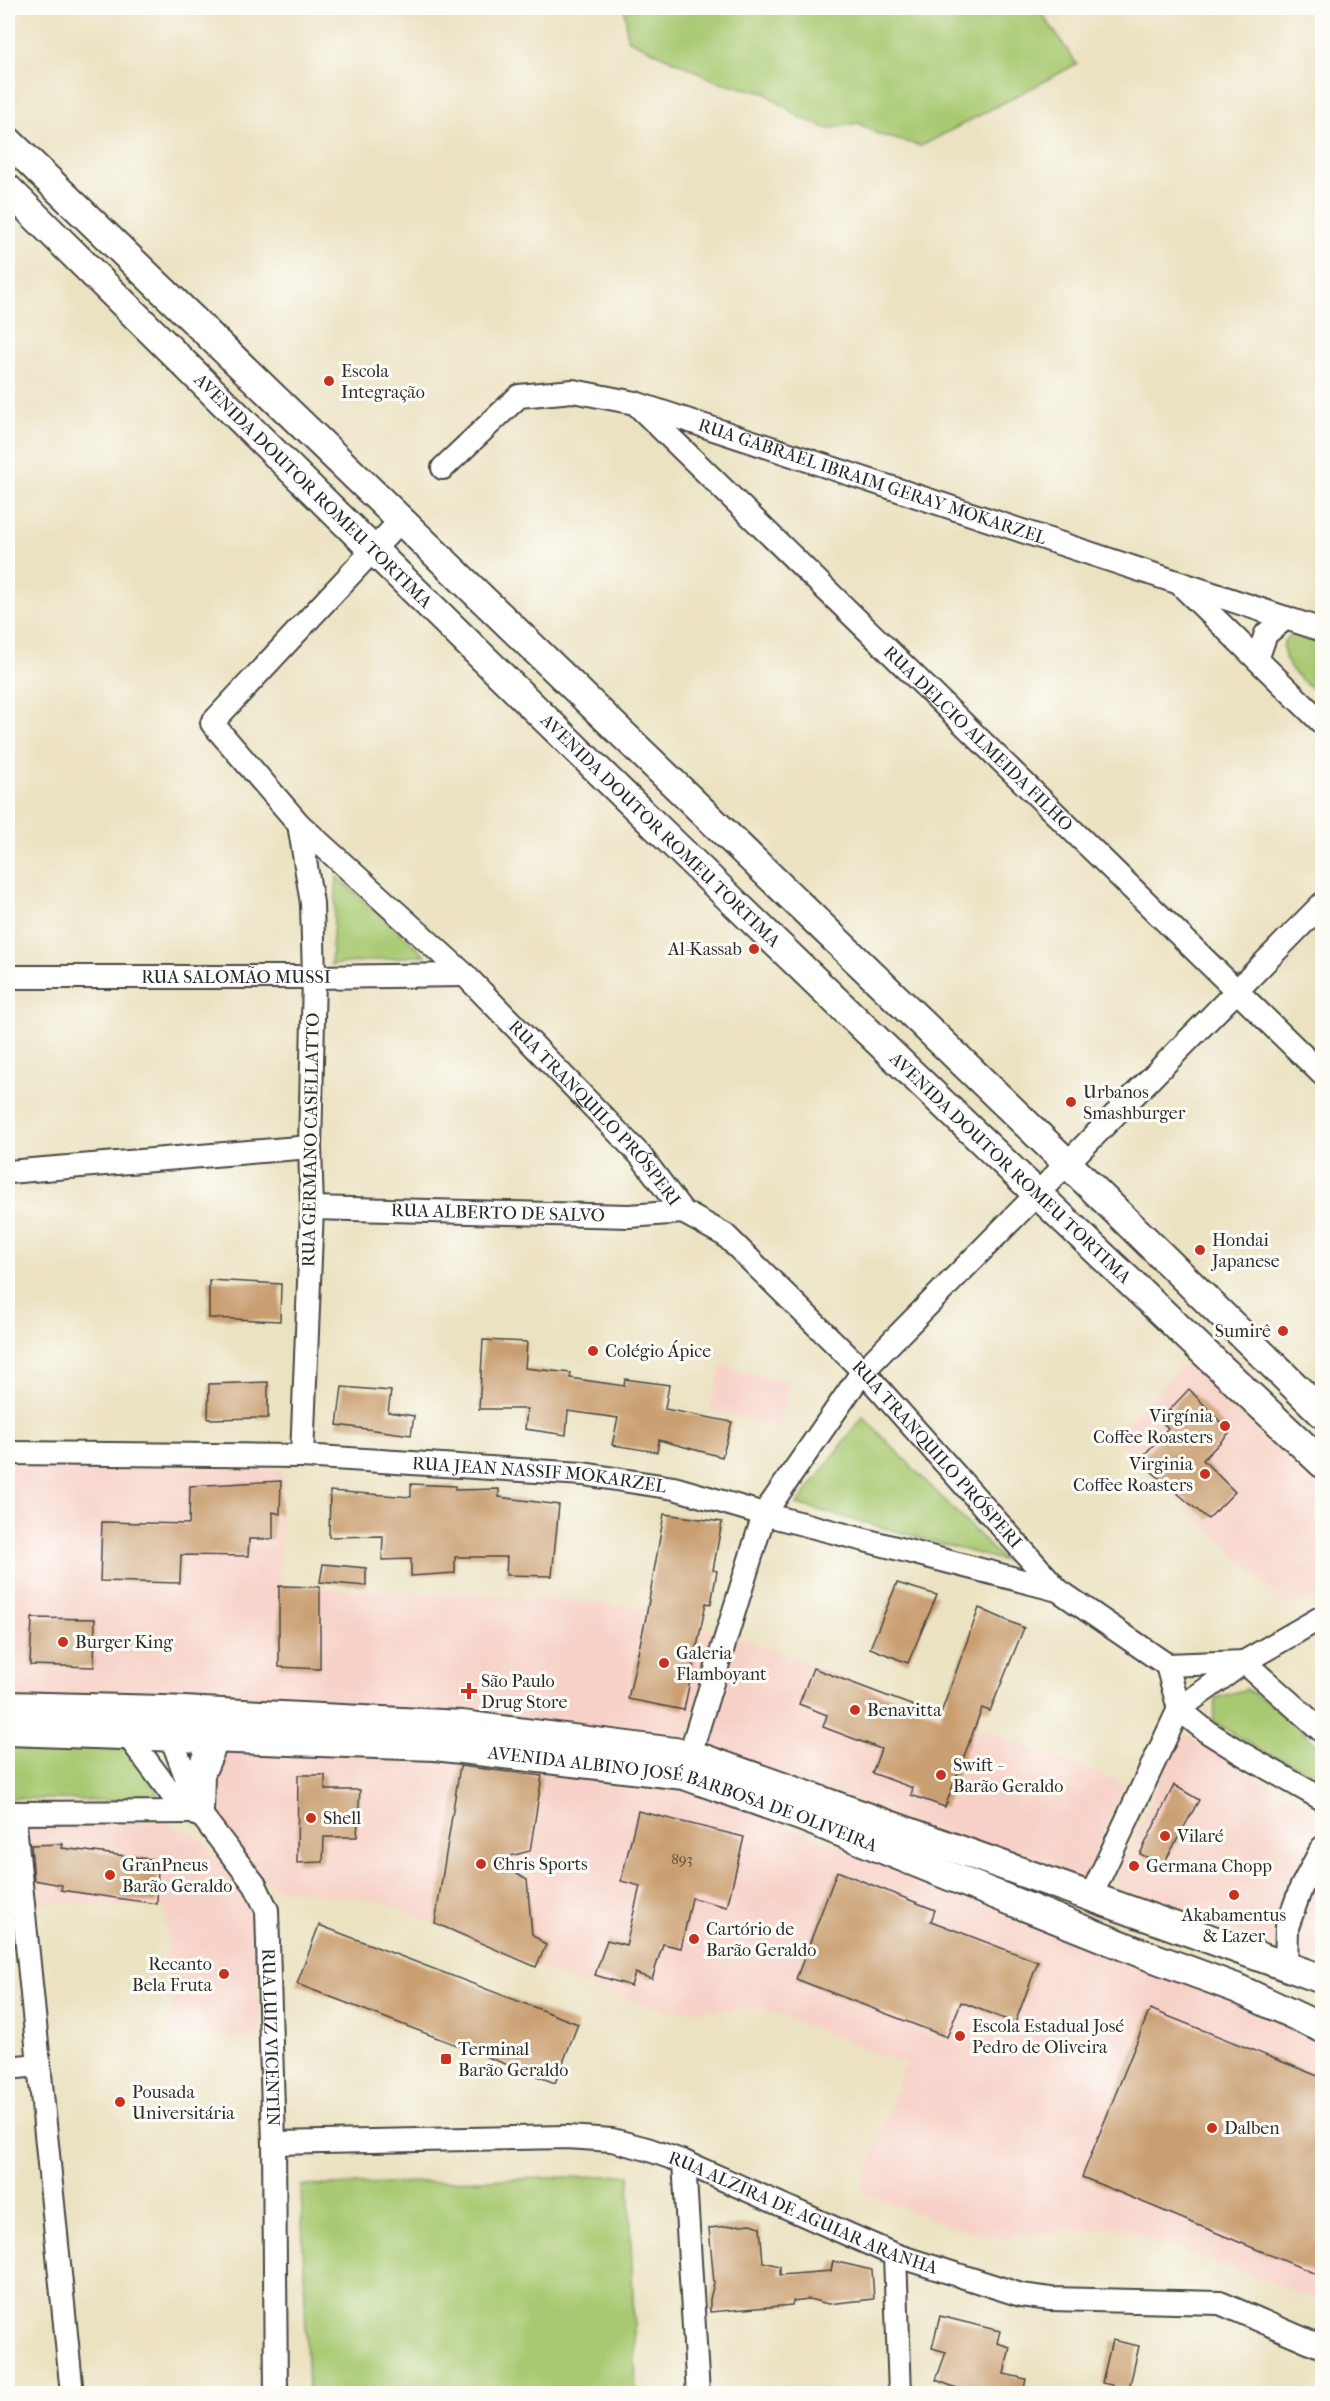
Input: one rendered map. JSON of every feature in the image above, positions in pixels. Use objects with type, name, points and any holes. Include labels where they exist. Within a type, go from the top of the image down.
[{"type":"main road","name":"AVENIDA DOUTOR ROMEU TORTIMA","points":[[8,141],[402,519],[1323,1413]]},
{"type":"main road","name":"AVENIDA DOUTOR ROMEU TORTIMA","points":[[8,189],[372,551],[1036,1195],[1323,1463]]},
{"type":"main road","name":"AVENIDA ALBINO JOSÉ BARBOSA DE OLIVEIRA","points":[[8,1706],[163,1710],[462,1725],[690,1754],[1091,1896],[1286,1968],[1323,1979]]},
{"type":"main road","name":"AVENIDA ALBINO JOSÉ BARBOSA DE OLIVEIRA","points":[[8,1731],[435,1746],[684,1776],[802,1817],[1236,1989],[1323,2028]]},
{"type":"main road","points":[[199,1812],[200,1774],[215,1738]]},
{"type":"main road","points":[[1141,1953],[1156,1921]]},
{"type":"street","name":"RUA GABRAEL IBRAIM GERAY MOKARZEL","points":[[443,468],[519,396],[573,391],[635,403],[1323,630]]},
{"type":"street","name":"RUA DELCIO ALMEIDA FILHO","points":[[635,403],[1323,1074]]},
{"type":"street","points":[[372,551],[402,519]]},
{"type":"street","name":"RUA TRANQUILO PRÓSPERI","points":[[372,551],[212,723],[299,824],[465,975],[640,1155],[683,1212],[725,1236],[863,1371],[1058,1590],[1167,1665]]},
{"type":"street","points":[[1178,582],[1323,723]]},
{"type":"street","points":[[1257,659],[1266,634],[1286,618]]},
{"type":"street","name":"RUA GERMANO CASELLATTO","points":[[299,824],[312,903],[314,978],[310,1147],[312,1208],[302,1456]]},
{"type":"street","points":[[690,1754],[764,1514],[863,1371],[1323,904]]},
{"type":"street","name":"RUA SALOMÃO MUSSI","points":[[8,977],[314,978],[465,975]]},
{"type":"street","points":[[8,1172],[310,1147]]},
{"type":"street","name":"RUA ALBERTO DE SALVO","points":[[312,1208],[629,1216],[683,1212]]},
{"type":"street","name":"RUA JEAN NASSIF MOKARZEL","points":[[8,1454],[302,1456],[583,1474],[674,1488],[764,1514],[1058,1590]]},
{"type":"street","points":[[1091,1896],[1179,1709],[1244,1662],[1323,1617]]},
{"type":"street","points":[[1323,1731],[1244,1662],[1167,1665],[1179,1709],[1232,1748],[1323,1799]]},
{"type":"street","name":"RUA LUIZ VICENTIN","points":[[163,1710],[199,1812],[255,1885],[267,1910],[274,2143],[276,2394]]},
{"type":"street","points":[[128,1736],[176,1800],[199,1812]]},
{"type":"street","points":[[72,2394],[11,1813],[199,1812]]},
{"type":"street","points":[[1286,1968],[1287,1927],[1301,1888],[1323,1848]]},
{"type":"street","points":[[8,2068],[38,2065]]},
{"type":"street","name":"RUA ALZIRA DE AGUIAR ARANHA","points":[[274,2143],[567,2137],[612,2140],[648,2149],[684,2162],[895,2255],[1021,2295],[1050,2299],[1220,2303],[1323,2347]]},
{"type":"street","points":[[684,2162],[698,2394]]},
{"type":"street","points":[[895,2255],[900,2394]]},
{"type":"shaded area","points":[[1193,1356],[1322,1483],[1322,1597],[1288,1606],[1114,1438]]},
{"type":"shaded area","points":[[721,1366],[790,1383],[779,1427],[710,1411]]},
{"type":"shaded area","points":[[8,1465],[283,1469],[279,1586],[530,1598],[649,1608],[717,1632],[684,1743],[8,1698]]},
{"type":"shaded area","points":[[735,1635],[1124,1783],[1081,1885],[698,1748]]},
{"type":"shaded area","points":[[1181,1732],[1322,1817],[1322,1960],[1296,1954],[1113,1887]]},
{"type":"shaded area","points":[[223,1749],[406,1752],[684,1784],[1272,2018],[1322,2047],[1322,2301],[1118,2228],[1013,2235],[1007,2242],[947,2225],[860,2191],[905,2064],[763,2009],[669,2011],[591,1989],[380,1901],[276,1888],[251,1869],[212,1814],[212,1780]]},
{"type":"shaded area","points":[[164,1822],[202,1839],[256,1907],[259,2037],[174,2037],[165,1909],[8,1901],[8,1823]]},
{"type":"green space","points":[[625,8],[1038,8],[1077,64],[921,146],[880,135],[858,123],[829,129],[799,117],[765,93],[719,82],[627,39]]},
{"type":"green space","points":[[1294,633],[1307,633],[1322,638],[1322,697],[1295,673],[1286,659],[1284,641]]},
{"type":"green space","points":[[337,876],[425,955],[331,965]]},
{"type":"green space","points":[[863,1417],[1004,1561],[797,1504]]},
{"type":"green space","points":[[1246,1689],[1285,1713],[1321,1750],[1315,1774],[1260,1750],[1213,1721],[1216,1698]]},
{"type":"green space","points":[[8,1744],[126,1748],[158,1792],[152,1799],[138,1801],[8,1798]]},
{"type":"green space","points":[[629,2175],[636,2393],[308,2393],[301,2186]]},
{"type":"building","points":[[209,1280],[281,1284],[280,1321],[209,1318]]},
{"type":"building","points":[[483,1340],[527,1342],[525,1368],[571,1373],[570,1378],[624,1386],[625,1379],[669,1385],[665,1409],[732,1422],[722,1457],[659,1440],[657,1452],[612,1445],[618,1418],[568,1411],[566,1435],[525,1429],[527,1409],[479,1409]]},
{"type":"building","points":[[268,1382],[268,1418],[208,1419],[209,1384]]},
{"type":"building","points":[[342,1387],[391,1391],[388,1412],[414,1416],[411,1435],[337,1425]]},
{"type":"building","points":[[1189,1389],[1230,1432],[1203,1460],[1235,1492],[1208,1519],[1139,1461],[1168,1428],[1160,1420]]},
{"type":"building","points":[[281,1481],[280,1514],[273,1512],[273,1539],[249,1539],[248,1556],[181,1555],[180,1583],[100,1581],[102,1522],[189,1524],[190,1486]]},
{"type":"building","points":[[411,1484],[455,1486],[455,1490],[499,1489],[499,1497],[559,1505],[552,1576],[506,1575],[507,1557],[455,1557],[455,1573],[411,1576],[411,1559],[382,1560],[383,1536],[329,1537],[330,1491],[411,1497]]},
{"type":"building","points":[[664,1514],[722,1522],[713,1570],[717,1571],[711,1604],[706,1603],[684,1710],[628,1699],[646,1617]]},
{"type":"building","points":[[323,1564],[366,1568],[366,1586],[320,1582]]},
{"type":"building","points":[[897,1583],[937,1595],[908,1663],[870,1648]]},
{"type":"building","points":[[279,1586],[320,1587],[320,1669],[279,1667]]},
{"type":"building","points":[[979,1608],[1024,1628],[990,1711],[982,1708],[945,1807],[911,1795],[913,1788],[872,1773],[881,1749],[823,1727],[827,1715],[799,1704],[813,1668],[940,1716]]},
{"type":"building","name":"Burger King","points":[[32,1618],[95,1619],[94,1667],[30,1665]]},
{"type":"building","name":"Chris Sports","points":[[460,1766],[542,1776],[530,1851],[495,1860],[527,1880],[532,1934],[546,1945],[536,1967],[435,1923]]},
{"type":"building","points":[[298,1775],[325,1775],[325,1790],[360,1790],[357,1837],[324,1837],[323,1862],[297,1863]]},
{"type":"building","name":"Vilaré","points":[[1174,1785],[1199,1800],[1163,1865],[1140,1854]]},
{"type":"building","points":[[638,1811],[744,1837],[727,1907],[692,1898],[681,1948],[663,1944],[652,1979],[635,1973],[631,1986],[595,1975],[607,1940],[626,1945],[640,1886],[621,1881]]},
{"type":"building","name":"GranPneus Barão Geraldo","points":[[63,1844],[62,1848],[158,1860],[157,1904],[61,1890],[62,1885],[34,1880],[31,1845]]},
{"type":"building","points":[[837,1871],[935,1910],[931,1921],[1038,1962],[1015,2023],[961,2002],[947,2037],[796,1979]]},
{"type":"building","points":[[319,1925],[578,2024],[555,2083],[297,1984]]},
{"type":"building","name":"Dalben","points":[[1150,2009],[1323,2078],[1323,2259],[1316,2274],[1082,2177]]},
{"type":"building","points":[[751,2224],[760,2227],[763,2262],[780,2266],[780,2275],[831,2271],[833,2261],[872,2270],[874,2299],[828,2304],[809,2299],[793,2301],[792,2305],[710,2312],[714,2283],[709,2228]]},
{"type":"building","points":[[940,2316],[1000,2331],[997,2343],[1010,2347],[1004,2374],[1026,2379],[1023,2394],[972,2394],[936,2380],[946,2352],[932,2348]]},
{"type":"building","points":[[1112,2340],[1139,2346],[1129,2389],[1102,2383]]},
{"type":"place","name":"Escola Integração","points":[[329,381]]},
{"type":"place","name":"Al-Kassab","points":[[754,949]]},
{"type":"place","name":"Urbanos Smashburger","points":[[1071,1102]]},
{"type":"place","name":"Hondai Japanese","points":[[1200,1250]]},
{"type":"place","name":"Sumirê","points":[[1283,1331]]},
{"type":"place","name":"Colégio Ápice","points":[[593,1351]]},
{"type":"place","name":"Virgínia Coffee Roasters","points":[[1225,1426]]},
{"type":"place","name":"Virginia Coffee Roasters","points":[[1205,1474]]},
{"type":"place","name":"Burger King","points":[[63,1642]]},
{"type":"place","name":"Galeria Flamboyant","points":[[664,1663]]},
{"type":"place","name":"São Paulo Drug Store","points":[[469,1691]]},
{"type":"place","name":"Benavitta","points":[[855,1710]]},
{"type":"place","name":"Swift - Barão Geraldo","points":[[941,1775]]},
{"type":"place","name":"Shell","points":[[311,1818]]},
{"type":"place","name":"Vilaré","points":[[1165,1836]]},
{"type":"place","name":"Chris Sports","points":[[481,1864]]},
{"type":"place","name":"Germana Chopp","points":[[1134,1866]]},
{"type":"place","name":"GranPneus Barão Geraldo","points":[[110,1875]]},
{"type":"place","name":"Akabamentus & Lazer","points":[[1234,1895]]},
{"type":"place","name":"Cartório de Barão Geraldo","points":[[694,1939]]},
{"type":"place","name":"Recanto Bela Fruta","points":[[224,1974]]},
{"type":"place","name":"Escola Estadual José Pedro de Oliveira","points":[[960,2036]]},
{"type":"place","name":"Terminal Barão Geraldo","points":[[446,2059]]},
{"type":"place","name":"Pousada Universitária","points":[[120,2102]]},
{"type":"place","name":"Dalben","points":[[1212,2128]]}]
